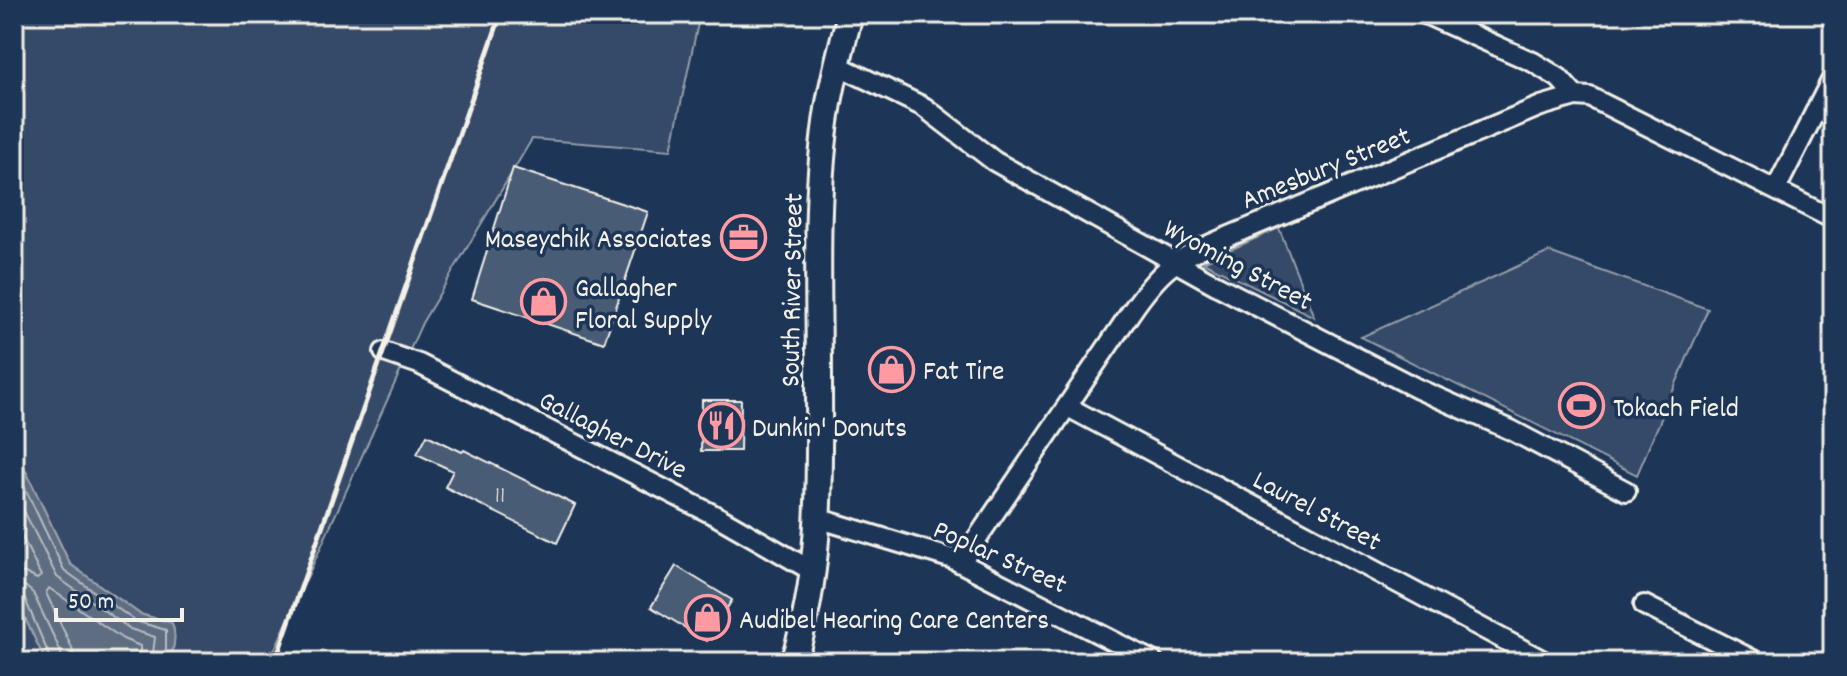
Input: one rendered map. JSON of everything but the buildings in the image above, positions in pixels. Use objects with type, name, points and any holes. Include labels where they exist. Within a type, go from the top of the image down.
[{"type":"main road","name":"South River Street","points":[[793,662],[814,572],[820,206],[825,133],[850,14]]},
{"type":"street","points":[[1425,14],[1533,62],[1559,78],[1575,96],[1601,101],[1833,219]]},
{"type":"street","name":"Wyoming Street","points":[[837,65],[924,107],[994,161],[1175,261],[1405,382],[1511,430],[1626,491]]},
{"type":"street","points":[[1776,189],[1833,77]]},
{"type":"street","name":"Amesbury Street","points":[[961,562],[1148,287],[1175,261],[1541,106],[1575,96]]},
{"type":"street","name":"Gallagher Drive","points":[[384,352],[419,364],[720,518],[814,572]]},
{"type":"street","name":"Laurel Street","points":[[1068,407],[1542,660]]},
{"type":"street","name":"Poplar Street","points":[[817,518],[961,562],[1154,662]]},
{"type":"street","points":[[1644,605],[1757,662]]},
{"type":"shaded area","points":[[14,14],[700,14],[671,150],[532,139],[422,323],[269,662],[169,662],[174,642],[172,623],[140,614],[70,564],[14,446]]},
{"type":"shaded area","points":[[1279,228],[1314,317],[1203,262]]},
{"type":"shaded area","name":"Tokach Field","points":[[1549,252],[1708,309],[1637,475],[1361,337]]},
{"type":"shaded area","points":[[14,595],[46,662],[14,662]]},
{"type":"water","points":[[14,446],[70,564],[140,614],[172,623],[174,642],[169,662],[46,662],[14,595]]},
{"type":"railway","points":[[275,662],[501,14]]},
{"type":"place","name":"Maseychik Associates","points":[[743,237]]},
{"type":"place","name":"Gallagher Floral Supply","points":[[544,302]]},
{"type":"place","name":"Fat Tire","points":[[892,369]]},
{"type":"place","name":"Tokach Field","points":[[1582,406]]},
{"type":"place","name":"Dunkin' Donuts","points":[[721,426]]},
{"type":"place","name":"Audibel Hearing Care Centers","points":[[708,618]]}]
